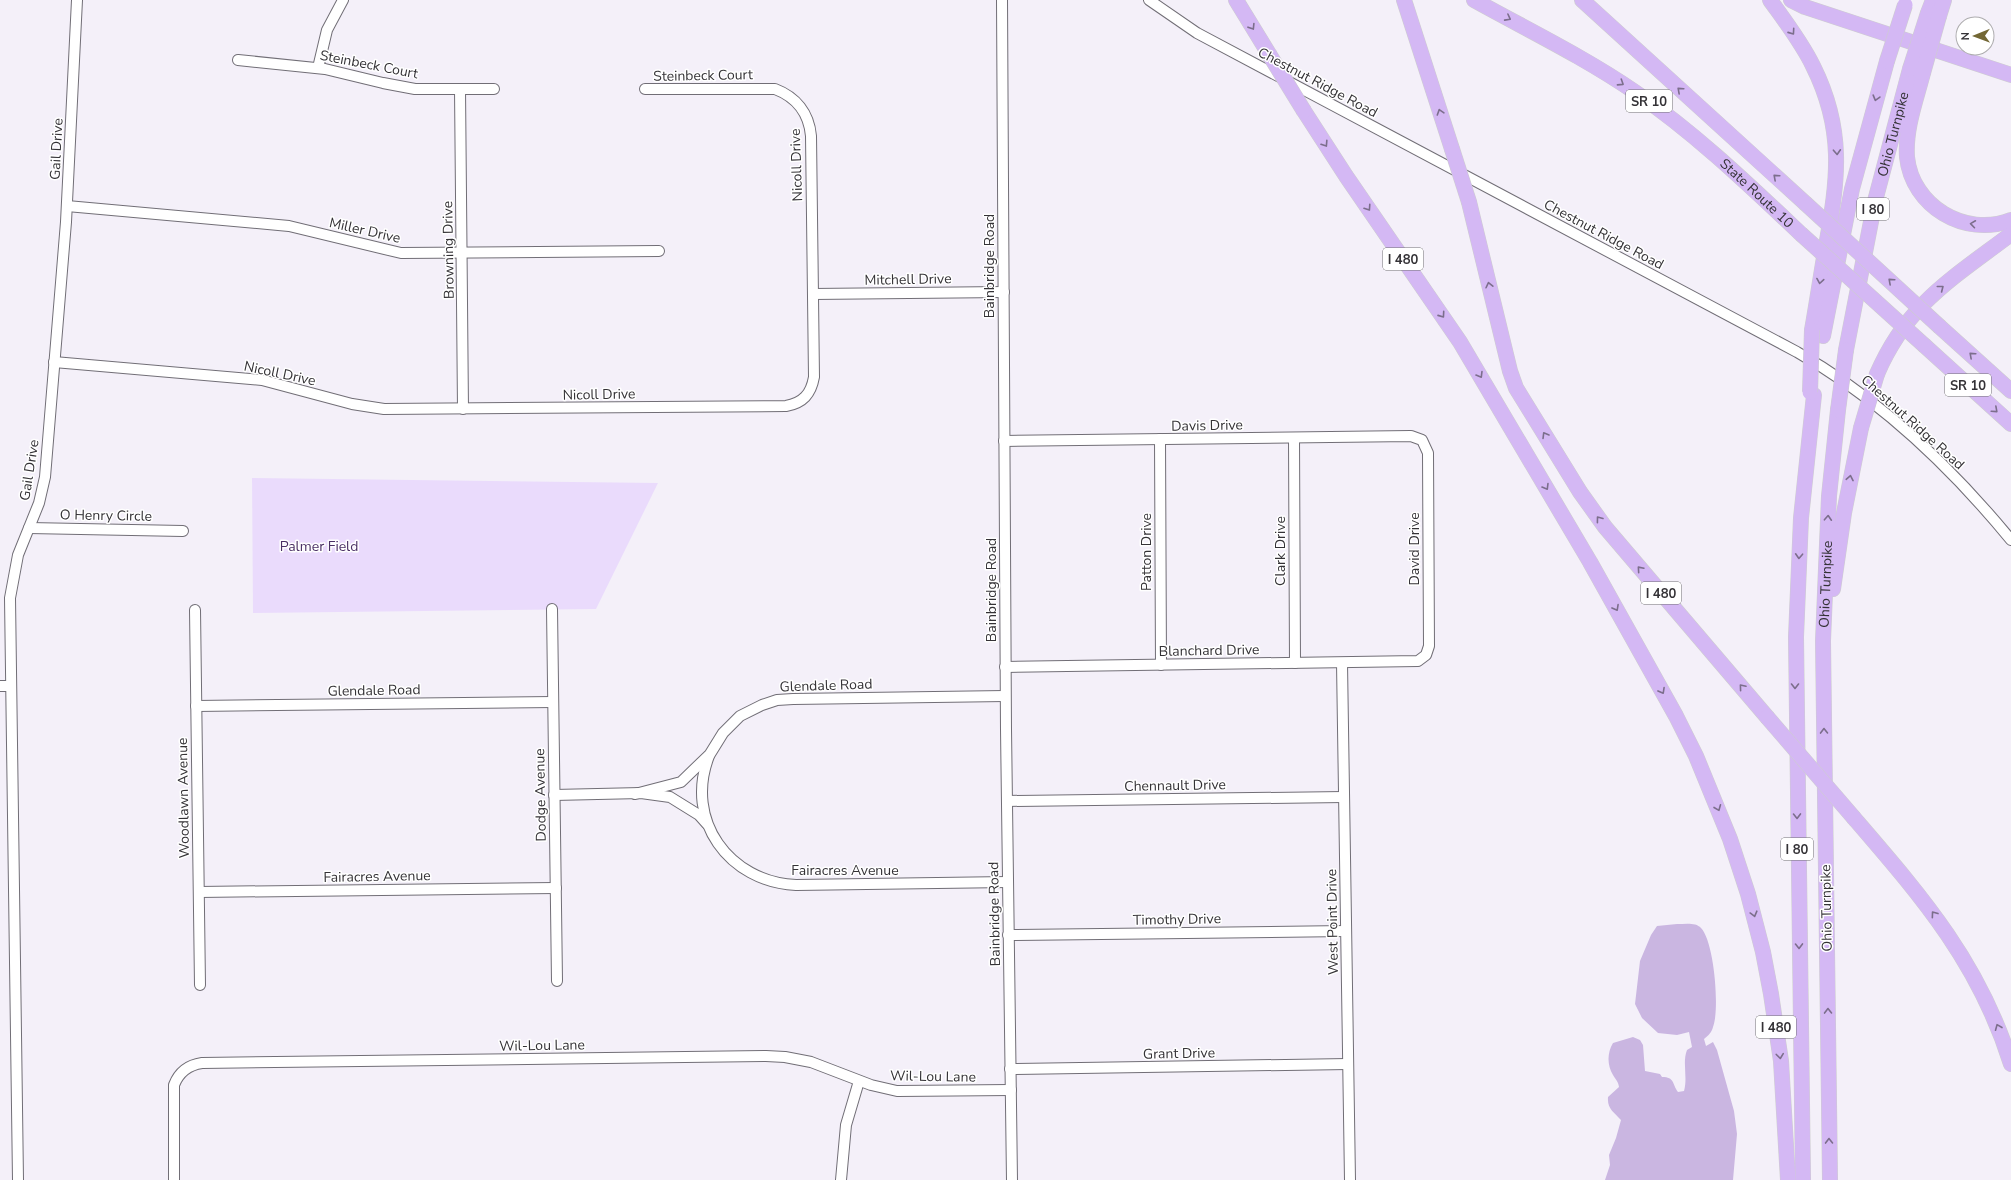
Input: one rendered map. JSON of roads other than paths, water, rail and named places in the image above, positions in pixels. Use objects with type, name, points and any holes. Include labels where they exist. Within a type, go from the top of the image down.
[{"type":"highway","name":"I 480","points":[[1236,0],[1346,176],[1460,342],[1590,562],[1676,716],[1696,756],[1734,852],[1753,912],[1763,952],[1781,1061],[1788,1180]]},
{"type":"highway","name":"I 480","points":[[1404,0],[1469,202],[1510,371],[1517,390],[1580,492],[1605,527],[1918,893],[1952,940],[1975,978],[1988,1004],[2011,1064]]},
{"type":"highway","name":"State Route 10","points":[[1474,0],[1584,60],[1652,104],[1710,150],[2011,424]]},
{"type":"highway","name":"State Route 10","points":[[1582,0],[2011,391]]},
{"type":"highway","points":[[1770,0],[1813,65],[1826,97],[1836,140],[1836,192],[1818,333]]},
{"type":"highway","points":[[1791,0],[1809,9],[2011,75]]},
{"type":"highway","points":[[1804,0],[1833,11],[2011,68]]},
{"type":"highway","points":[[1944,0],[1933,10],[1917,71],[1907,147],[1909,166],[1919,190],[1938,210],[1960,222],[1985,226],[2011,220]]},
{"type":"highway","name":"Ohio Turnpike","points":[[1803,1180],[1795,668],[1799,547],[1812,393],[1818,333],[1850,196],[1887,61],[1905,3]]},
{"type":"highway","name":"Ohio Turnpike","points":[[1830,1180],[1823,641],[1829,496],[1846,350],[1875,201],[1917,71]]},
{"type":"highway","points":[[1823,641],[1829,625],[1844,513],[1860,428],[1877,374],[1897,335],[1924,302],[2011,234]]},
{"type":"street","name":"Gail Drive","points":[[18,1180],[11,686],[11,583],[18,555],[39,503],[45,476],[67,206],[77,0]]},
{"type":"street","points":[[318,68],[327,30],[343,0]]},
{"type":"street","name":"Bainbridge Road","points":[[1002,0],[1005,667],[1012,1180]]},
{"type":"street","name":"Chestnut Ridge Road","points":[[1149,0],[1197,33],[1797,352],[1831,372],[1857,390],[1914,438],[1972,495],[2011,540]]},
{"type":"street","name":"Steinbeck Court","points":[[238,60],[318,68],[399,87],[427,90],[494,89]]},
{"type":"street","name":"Steinbeck Court","points":[[645,89],[762,88]]},
{"type":"street","name":"Nicoll Drive","points":[[54,362],[262,380],[352,404],[384,409],[793,404],[806,397],[812,387],[814,377],[810,127],[802,108],[793,99],[782,92],[762,88]]},
{"type":"street","name":"Browning Drive","points":[[460,89],[464,409]]},
{"type":"street","name":"Miller Drive","points":[[67,206],[288,226],[401,253],[659,251]]},
{"type":"street","name":"Mitchell Drive","points":[[813,294],[1004,292]]},
{"type":"street","name":"Davis Drive","points":[[1004,441],[1411,436]]},
{"type":"street","name":"David Drive","points":[[1411,436],[1417,437],[1425,443],[1427,449],[1429,646],[1423,658],[1412,662]]},
{"type":"street","name":"Clark Drive","points":[[1294,438],[1295,664]]},
{"type":"street","name":"Patton Drive","points":[[1160,439],[1161,665]]},
{"type":"street","name":"O Henry Circle","points":[[29,528],[183,531]]},
{"type":"street","name":"Dodge Avenue","points":[[552,609],[557,981]]},
{"type":"street","name":"Woodlawn Avenue","points":[[194,610],[200,985]]},
{"type":"street","name":"Blanchard Drive","points":[[1005,667],[1412,662]]},
{"type":"street","name":"West Point Drive","points":[[1342,663],[1350,1180]]},
{"type":"street","points":[[0,686],[11,686]]},
{"type":"street","name":"Glendale Road","points":[[635,794],[681,782],[710,754],[718,739],[734,721],[762,704],[777,700],[1006,696]]},
{"type":"street","name":"Glendale Road","points":[[196,706],[553,702]]},
{"type":"street","name":"Fairacres Avenue","points":[[710,754],[704,769],[702,793],[703,809],[708,824],[719,846],[736,864],[756,876],[780,883],[1008,882]]},
{"type":"street","name":"Fairacres Avenue","points":[[554,794],[635,794],[670,797],[699,815],[708,824]]},
{"type":"street","name":"Chennault Drive","points":[[1007,801],[1344,797]]},
{"type":"street","name":"Fairacres Avenue","points":[[199,892],[556,888]]},
{"type":"street","name":"Timothy Drive","points":[[1008,935],[1346,930]]},
{"type":"street","name":"Wil-Lou Lane","points":[[174,1180],[174,1085],[181,1072],[195,1064],[766,1056],[785,1057],[811,1062],[859,1081],[884,1088],[910,1092],[1011,1090]]},
{"type":"street","name":"Grant Drive","points":[[1010,1069],[1348,1064]]},
{"type":"street","points":[[841,1180],[842,1147],[846,1125],[859,1081]]},
{"type":"park label","name":"Palmer Field","points":[[319,546]]}]
